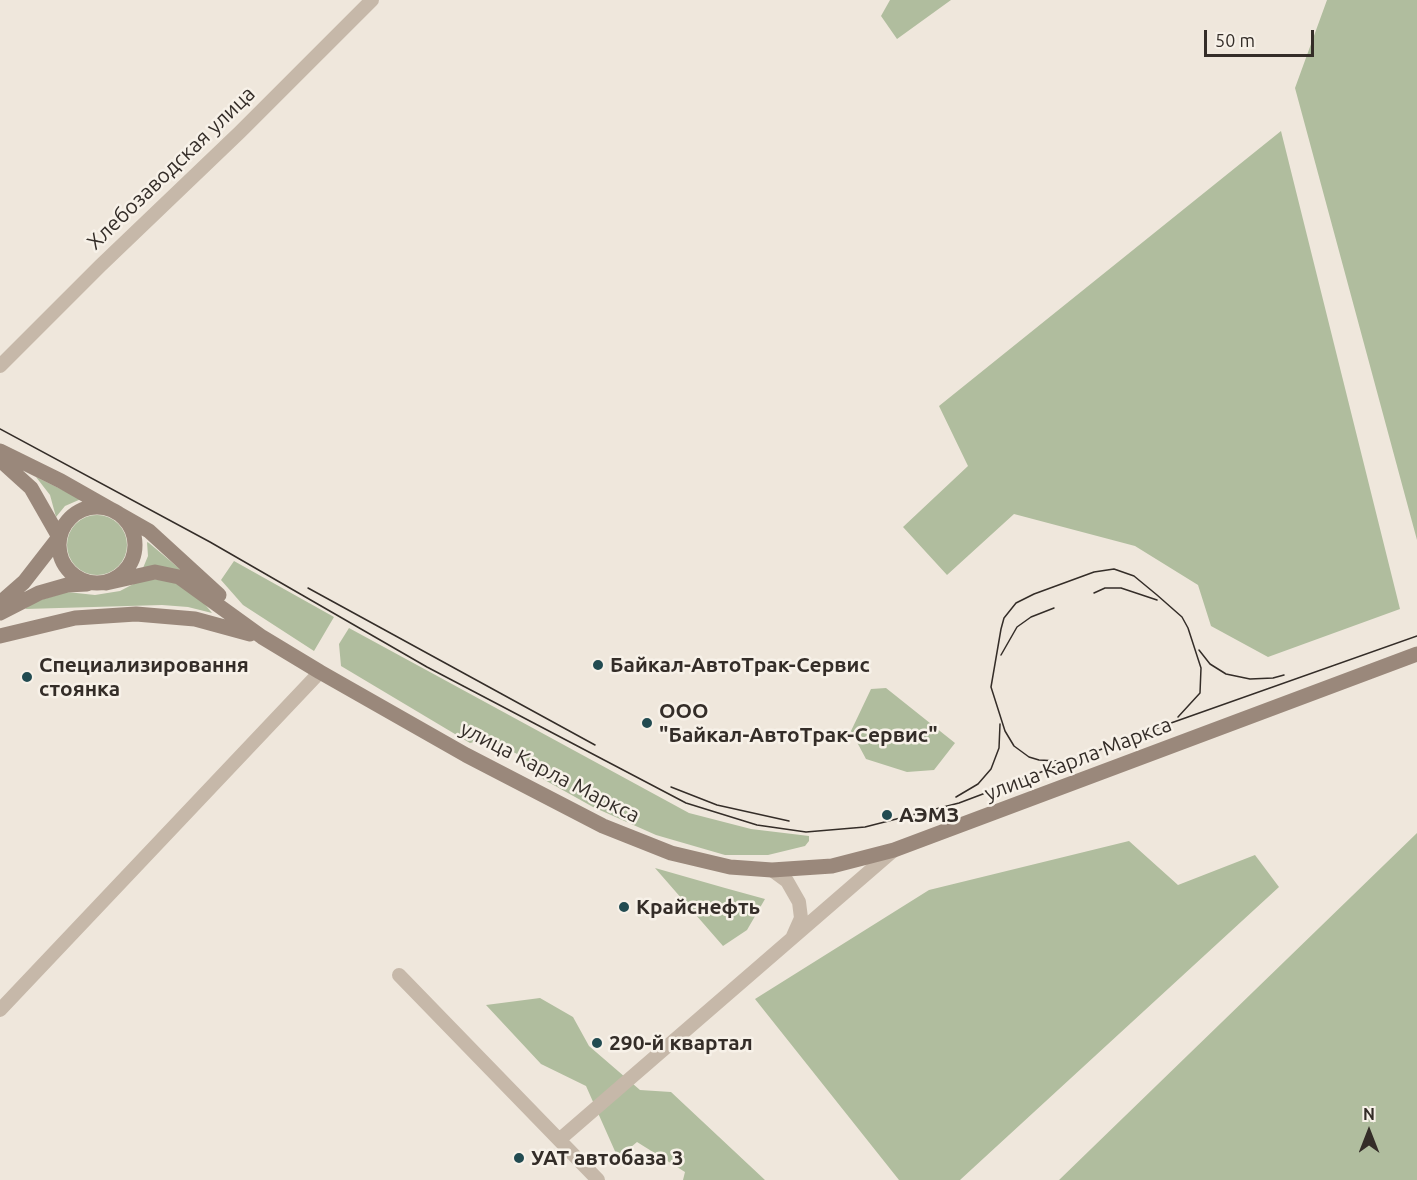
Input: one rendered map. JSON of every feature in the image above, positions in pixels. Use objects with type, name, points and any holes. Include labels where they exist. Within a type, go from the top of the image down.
[{"type":"street","name":"Хлебозаводская улица","points":[[0,366],[372,0]]},
{"type":"street","name":"улица Карла Маркса","points":[[0,451],[61,481],[149,531],[262,637]]},
{"type":"street","points":[[0,460],[32,488],[59,537],[61,558],[66,568],[74,576],[83,581],[100,584],[124,573],[131,565],[136,544],[131,526],[114,511],[99,507],[84,509],[66,523],[59,537],[24,582],[0,603]]},
{"type":"street","name":"улица Карла Маркса","points":[[0,613],[39,593],[68,585],[100,584],[161,572],[173,575],[191,585],[262,637],[320,672],[466,755],[603,826],[671,853],[730,867],[772,870],[832,866],[894,850],[1417,654]]},
{"type":"street","points":[[0,636],[75,618],[136,614],[195,619],[262,637]]},
{"type":"street","points":[[0,1010],[320,672]]},
{"type":"street","points":[[559,1140],[894,850]]},
{"type":"street","points":[[772,870],[787,881],[799,902],[801,918],[789,943]]},
{"type":"street","points":[[399,975],[598,1180]]},
{"type":"green space","points":[[890,0],[951,0],[897,39],[881,16]]},
{"type":"green space","points":[[1327,0],[1417,0],[1417,540],[1295,88]]},
{"type":"green space","points":[[1281,131],[1400,609],[1268,657],[1211,626],[1198,585],[1135,546],[1014,514],[947,575],[903,527],[968,466],[939,406]]},
{"type":"green space","points":[[36,477],[81,499],[65,506],[56,517],[50,495]]},
{"type":"green space","points":[[91,515],[103,515],[114,520],[122,528],[127,545],[125,557],[114,570],[103,575],[91,575],[80,570],[72,562],[67,551],[67,539],[72,528],[80,520]]},
{"type":"green space","points":[[147,542],[181,570],[143,568],[148,556]]},
{"type":"green space","points":[[234,561],[334,617],[314,651],[243,605],[221,580]]},
{"type":"green space","points":[[143,579],[173,580],[199,597],[212,613],[188,607],[162,605],[25,609],[34,602],[67,592],[95,595],[120,591]]},
{"type":"green space","points":[[349,628],[689,813],[751,829],[809,836],[809,841],[805,846],[768,855],[725,855],[656,835],[593,807],[525,769],[523,757],[488,739],[470,743],[341,666],[339,644]]},
{"type":"green space","points":[[886,688],[955,743],[934,770],[907,772],[866,759],[851,731],[871,689]]},
{"type":"green space","points":[[1417,833],[1417,1180],[1059,1180]]},
{"type":"green space","points":[[1129,841],[1178,885],[1255,855],[1279,887],[960,1180],[899,1180],[755,999],[929,890]]},
{"type":"green space","points":[[655,868],[765,899],[747,930],[723,946]]},
{"type":"green space","points":[[540,998],[573,1017],[589,1046],[640,1090],[671,1092],[765,1180],[683,1180],[685,1172],[637,1142],[618,1158],[586,1086],[541,1064],[486,1005]]},
{"type":"tram line","points":[[0,429],[210,542],[427,667],[686,803],[757,825],[806,832],[865,827],[959,803],[1171,723],[1417,636]]},
{"type":"tram line","points":[[1059,761],[1029,757],[1014,746],[1005,731],[991,687],[1004,618],[1016,603],[1034,594],[1094,572],[1114,569],[1134,576],[1157,595],[1182,617],[1201,668],[1200,693],[1178,717]]},
{"type":"tram line","points":[[308,588],[595,745]]},
{"type":"tram line","points":[[1094,593],[1105,588],[1121,588],[1157,600]]},
{"type":"tram line","points":[[1001,655],[1017,627],[1031,617],[1054,608]]},
{"type":"tram line","points":[[1199,650],[1210,664],[1226,674],[1250,679],[1284,675]]},
{"type":"tram line","points":[[956,797],[978,784],[991,769],[999,748],[1000,724]]},
{"type":"tram line","points":[[671,787],[717,805],[789,821]]},
{"type":"place","name":"Байкал-АвтоТрак-Сервис","points":[[598,665]]},
{"type":"place","name":"Специализировання стоянка","points":[[27,677]]},
{"type":"place","name":"ООО \"Байкал-АвтоТрак-Сервис\"","points":[[647,723]]},
{"type":"place","name":"АЭМЗ","points":[[887,815]]},
{"type":"place","name":"Крайснефть","points":[[624,907]]},
{"type":"place","name":"290-й квартал","points":[[597,1043]]},
{"type":"place","name":"УАТ автобаза 3","points":[[519,1158]]}]
